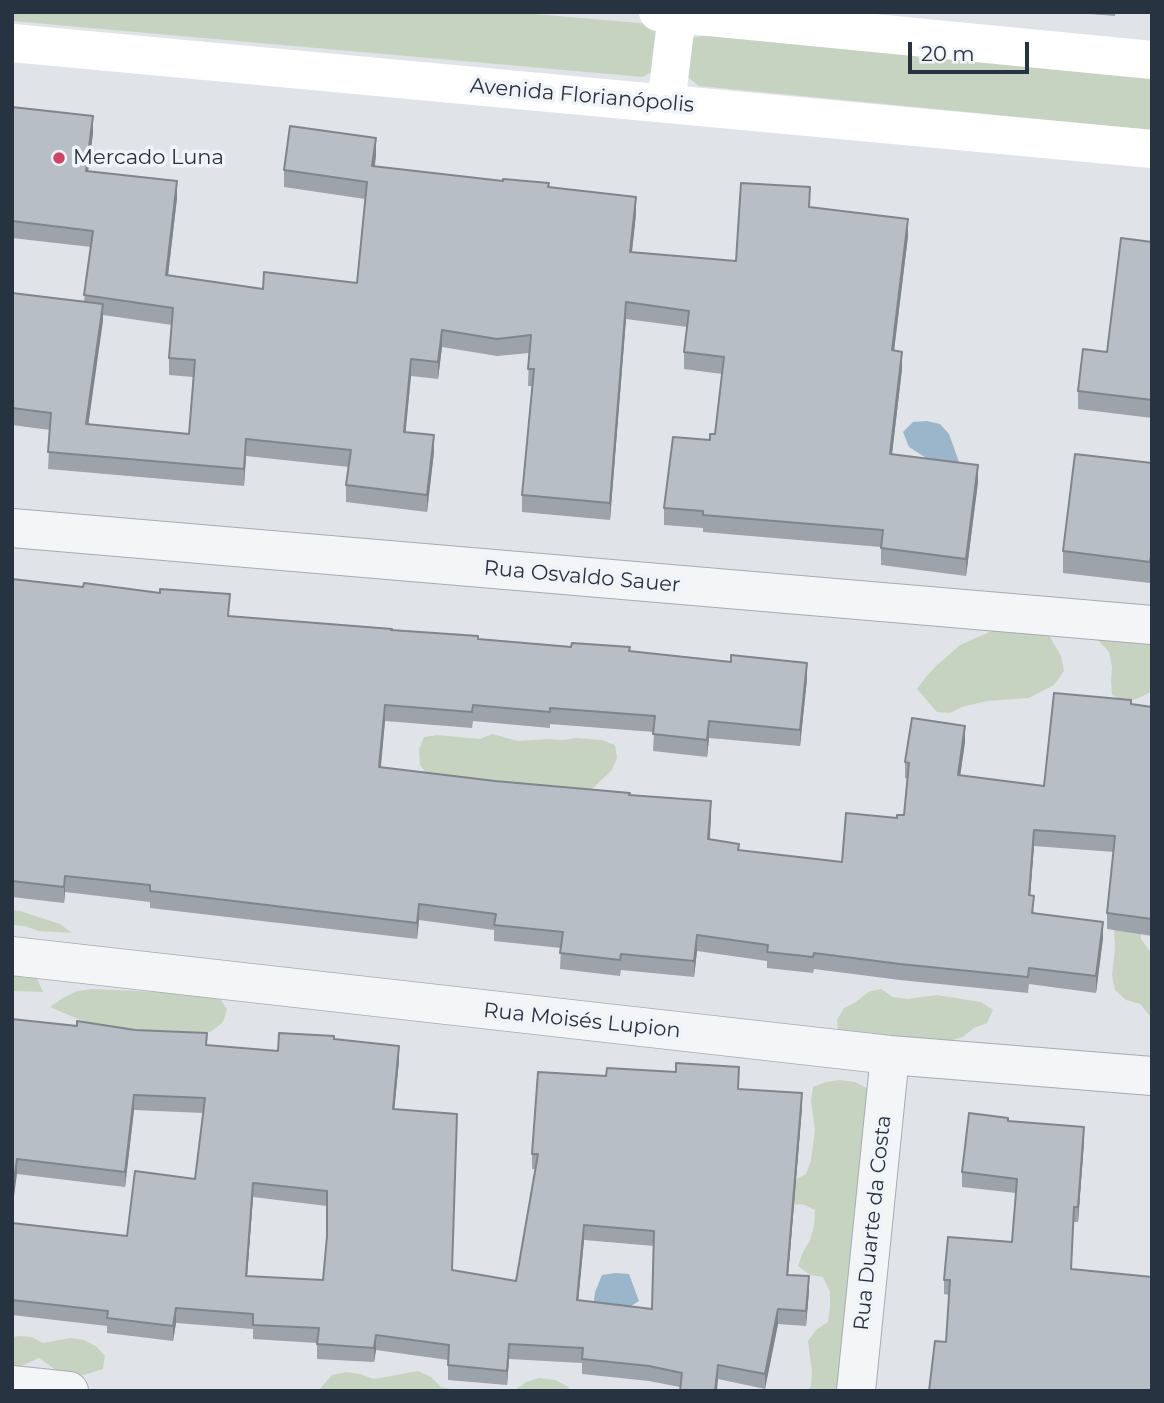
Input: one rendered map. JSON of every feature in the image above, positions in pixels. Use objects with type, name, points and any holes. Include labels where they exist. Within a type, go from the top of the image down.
[{"type":"street","points":[[666,104],[668,13],[1152,61]]},
{"type":"street","name":"Avenida Florianópolis","points":[[12,43],[1152,149]]},
{"type":"street","name":"Rua Osvaldo Sauer","points":[[12,528],[1152,625]]},
{"type":"street","name":"Rua Moisés Lupion","points":[[12,956],[890,1055],[1152,1076]]},
{"type":"street","name":"Rua Duarte da Costa","points":[[856,1391],[890,1055]]},
{"type":"street","points":[[12,1385],[69,1391]]},
{"type":"green space","points":[[12,12],[512,12],[650,24],[662,37],[656,69],[643,77],[12,21]]},
{"type":"green space","points":[[708,35],[1152,77],[1152,130],[699,86],[685,75],[691,38]]},
{"type":"green space","points":[[1152,618],[1152,691],[1125,702],[1112,695],[1109,652],[1090,631]]},
{"type":"green space","points":[[1003,626],[1046,630],[1061,656],[1064,671],[1054,685],[1029,698],[987,701],[950,713],[937,712],[917,689],[925,678],[960,645]]},
{"type":"green space","points":[[492,734],[518,741],[576,738],[602,740],[615,745],[617,758],[612,770],[591,790],[429,777],[420,765],[419,750],[424,737],[437,735],[480,739]]},
{"type":"green space","points":[[12,910],[60,924],[72,933],[39,931],[12,925]]},
{"type":"green space","points":[[1117,918],[1141,925],[1141,939],[1152,951],[1152,1018],[1140,1004],[1126,1000],[1115,990],[1112,976]]},
{"type":"green space","points":[[12,972],[36,976],[43,992],[12,991]]},
{"type":"green space","points":[[93,989],[205,994],[221,1000],[227,1009],[223,1022],[212,1031],[197,1037],[92,1025],[50,1007],[77,991]]},
{"type":"green space","points":[[881,989],[893,997],[907,999],[937,995],[981,1002],[993,1010],[987,1023],[974,1028],[963,1037],[939,1044],[838,1033],[837,1020],[844,1008],[868,992]]},
{"type":"green space","points":[[840,1080],[855,1082],[878,1094],[838,1391],[807,1391],[811,1386],[812,1372],[808,1341],[816,1330],[828,1322],[830,1292],[823,1277],[810,1275],[798,1266],[810,1240],[815,1210],[802,1204],[787,1206],[794,1180],[806,1174],[811,1160],[815,1130],[811,1101],[813,1087]]},
{"type":"green space","points":[[12,1337],[32,1337],[43,1343],[70,1338],[84,1340],[96,1346],[105,1356],[103,1369],[77,1377],[63,1375],[39,1358],[12,1368]]},
{"type":"green space","points":[[418,1371],[431,1377],[441,1387],[460,1391],[318,1391],[332,1375],[346,1372],[374,1379]]},
{"type":"green space","points":[[539,1378],[555,1380],[571,1391],[514,1391],[526,1382]]},
{"type":"water","points":[[913,422],[940,424],[949,434],[959,462],[934,463],[909,447],[903,432]]},
{"type":"water","points":[[629,1274],[639,1301],[620,1313],[593,1308],[595,1292],[602,1275]]},
{"type":"building","points":[[12,107],[93,116],[86,171],[177,181],[166,275],[263,289],[264,272],[357,283],[367,182],[284,170],[290,126],[376,138],[372,166],[503,181],[549,183],[548,187],[636,197],[630,252],[736,261],[741,183],[810,187],[809,207],[908,219],[892,350],[902,352],[890,454],[978,465],[966,559],[881,548],[883,530],[703,515],[703,511],[664,508],[673,437],[710,440],[710,434],[715,434],[724,357],[684,352],[689,311],[626,302],[610,503],[522,495],[534,369],[528,369],[531,335],[497,339],[442,330],[438,362],[411,359],[404,432],[434,435],[427,495],[346,485],[351,450],[246,439],[244,469],[48,452],[51,413],[12,408],[12,293],[103,304],[86,424],[189,434],[195,360],[169,358],[173,308],[84,295],[93,231],[12,221]]},
{"type":"building","points":[[1121,238],[1152,242],[1152,400],[1078,391],[1083,349],[1107,352]]},
{"type":"building","points":[[1075,454],[1152,463],[1150,562],[1063,551]]},
{"type":"building","points":[[12,579],[83,587],[84,583],[160,593],[160,589],[230,594],[228,616],[478,636],[478,639],[571,647],[572,643],[630,647],[629,651],[731,662],[731,655],[807,663],[800,730],[709,721],[707,740],[653,734],[655,716],[550,708],[550,712],[473,705],[472,712],[385,705],[379,767],[630,793],[629,795],[711,801],[708,839],[739,844],[738,850],[842,862],[846,813],[897,818],[897,815],[904,815],[909,763],[905,762],[912,718],[965,726],[958,775],[1044,786],[1054,693],[1131,700],[1131,704],[1152,707],[1152,919],[1107,913],[1115,836],[1034,830],[1029,895],[1034,896],[1032,913],[1103,922],[1096,976],[1029,968],[1028,977],[814,953],[813,957],[767,952],[768,945],[697,935],[694,961],[621,954],[620,960],[560,953],[563,932],[494,925],[496,914],[419,904],[417,923],[150,891],[150,885],[65,876],[64,887],[12,881]]},
{"type":"building","points":[[12,1019],[77,1026],[77,1021],[135,1030],[207,1033],[206,1045],[278,1051],[279,1033],[334,1036],[334,1039],[399,1046],[393,1109],[457,1114],[452,1270],[516,1281],[538,1154],[532,1154],[538,1072],[606,1076],[607,1068],[676,1072],[676,1063],[739,1067],[738,1089],[802,1093],[787,1275],[809,1276],[806,1311],[778,1309],[765,1374],[718,1365],[715,1391],[680,1391],[682,1373],[649,1366],[582,1359],[583,1348],[509,1344],[507,1371],[448,1365],[449,1345],[376,1335],[374,1348],[317,1344],[319,1328],[253,1325],[253,1314],[176,1308],[173,1326],[107,1318],[108,1311],[12,1300],[12,1223],[127,1236],[135,1171],[195,1179],[205,1098],[134,1095],[125,1172],[17,1159],[12,1196]],"holes":[[[253,1183],[327,1191],[323,1280],[246,1276]],[[584,1225],[654,1231],[652,1309],[577,1300]]]},
{"type":"building","points":[[969,1113],[1008,1118],[1008,1121],[1084,1127],[1078,1207],[1074,1207],[1071,1269],[1152,1277],[1152,1391],[929,1391],[935,1341],[946,1342],[950,1280],[944,1280],[948,1237],[1012,1242],[1017,1179],[962,1172]]},
{"type":"place","name":"Mercado Luna","points":[[59,158]]}]
